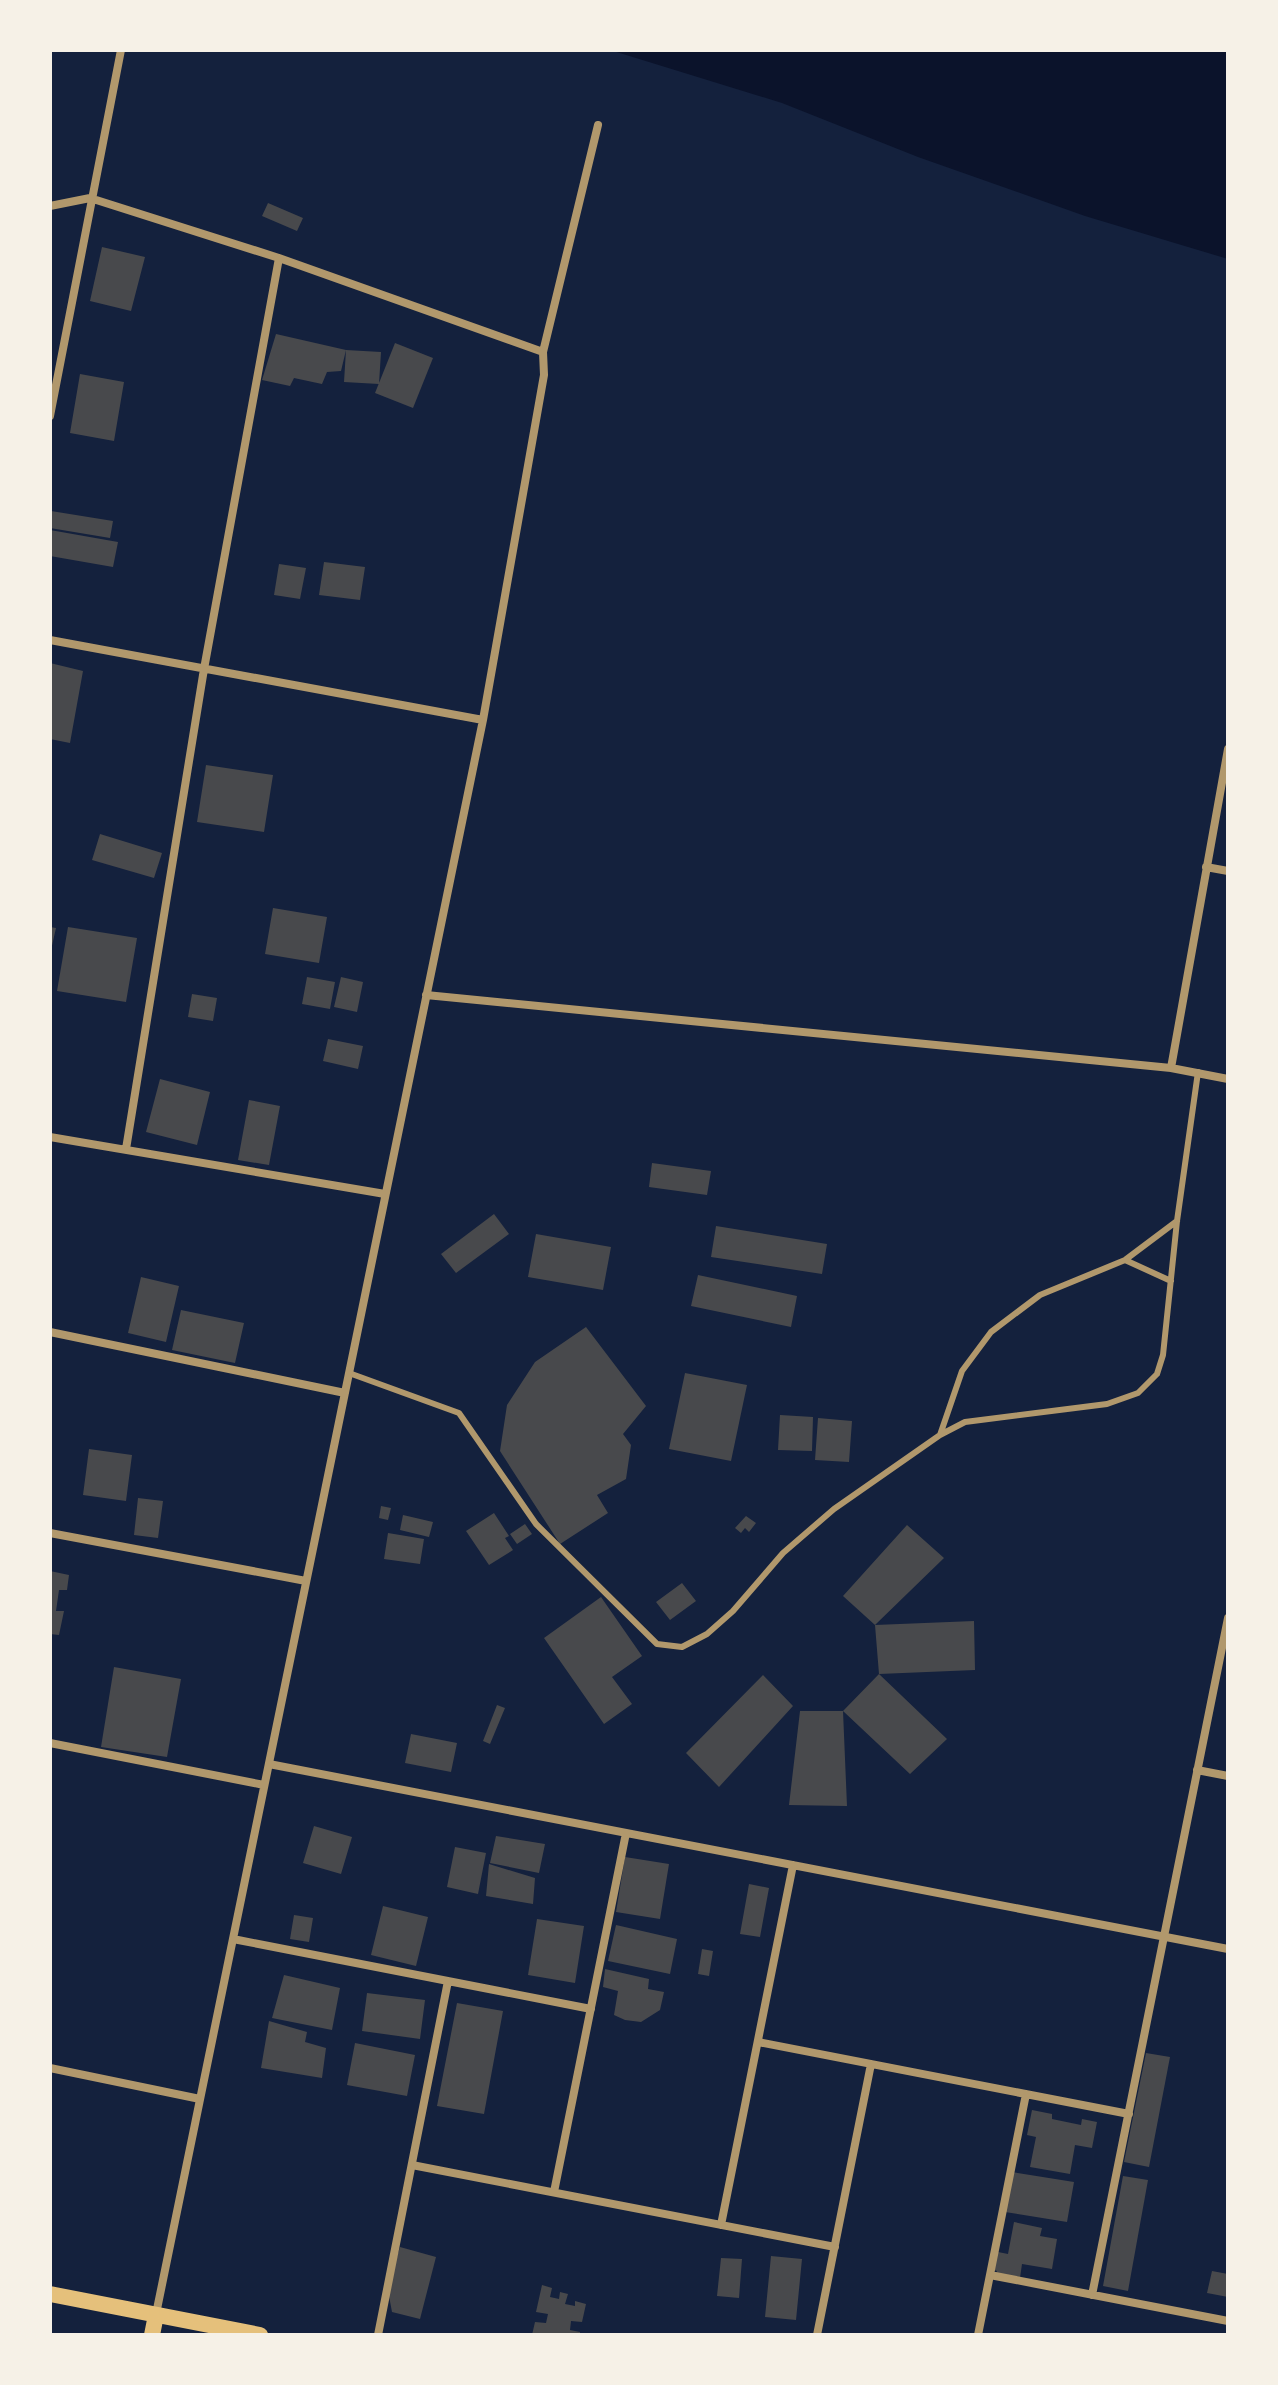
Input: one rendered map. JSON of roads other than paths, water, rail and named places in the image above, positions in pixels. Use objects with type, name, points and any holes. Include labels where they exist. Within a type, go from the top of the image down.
[{"type":"main road","points":[[50,2294],[260,2335]]},
{"type":"main road","points":[[152,2335],[156,2315]]},
{"type":"street","points":[[50,416],[121,50]]},
{"type":"street","points":[[156,2315],[483,720],[544,375],[543,352],[598,125]]},
{"type":"street","points":[[50,206],[90,198],[279,258],[543,352]]},
{"type":"street","points":[[126,1149],[204,669],[279,258]]},
{"type":"street","points":[[50,640],[483,720]]},
{"type":"street","points":[[1171,1068],[1228,749]]},
{"type":"street","points":[[1206,867],[1228,871]]},
{"type":"street","points":[[426,995],[1171,1068],[1228,1079]]},
{"type":"street","points":[[50,1137],[385,1194]]},
{"type":"street","points":[[50,1332],[345,1393]]},
{"type":"street","points":[[50,1533],[306,1581]]},
{"type":"street","points":[[1092,2295],[1228,1618]]},
{"type":"street","points":[[50,1743],[264,1785]]},
{"type":"street","points":[[269,1764],[1228,1949]]},
{"type":"street","points":[[1197,1770],[1228,1776]]},
{"type":"street","points":[[554,2192],[626,1833]]},
{"type":"street","points":[[721,2225],[793,1865]]},
{"type":"street","points":[[233,1939],[591,2009]]},
{"type":"street","points":[[378,2335],[448,1981]]},
{"type":"street","points":[[758,2042],[1129,2114]]},
{"type":"street","points":[[817,2335],[871,2064]]},
{"type":"street","points":[[50,2068],[200,2099]]},
{"type":"street","points":[[978,2335],[1026,2094]]},
{"type":"street","points":[[412,2165],[835,2247]]},
{"type":"street","points":[[990,2275],[1228,2321]]},
{"type":"lane","points":[[349,1373],[459,1413],[536,1524],[657,1644],[682,1647],[707,1634],[733,1611],[783,1553],[834,1509],[940,1435],[965,1422],[1107,1404],[1138,1393],[1157,1374],[1163,1355],[1177,1221],[1198,1072]]},
{"type":"lane","points":[[940,1435],[962,1371],[991,1332],[1040,1295],[1125,1260],[1177,1221]]},
{"type":"lane","points":[[1125,1260],[1171,1281]]},
{"type":"water","points":[[610,50],[1228,50],[1228,259],[1085,216],[918,157],[782,103]]}]
